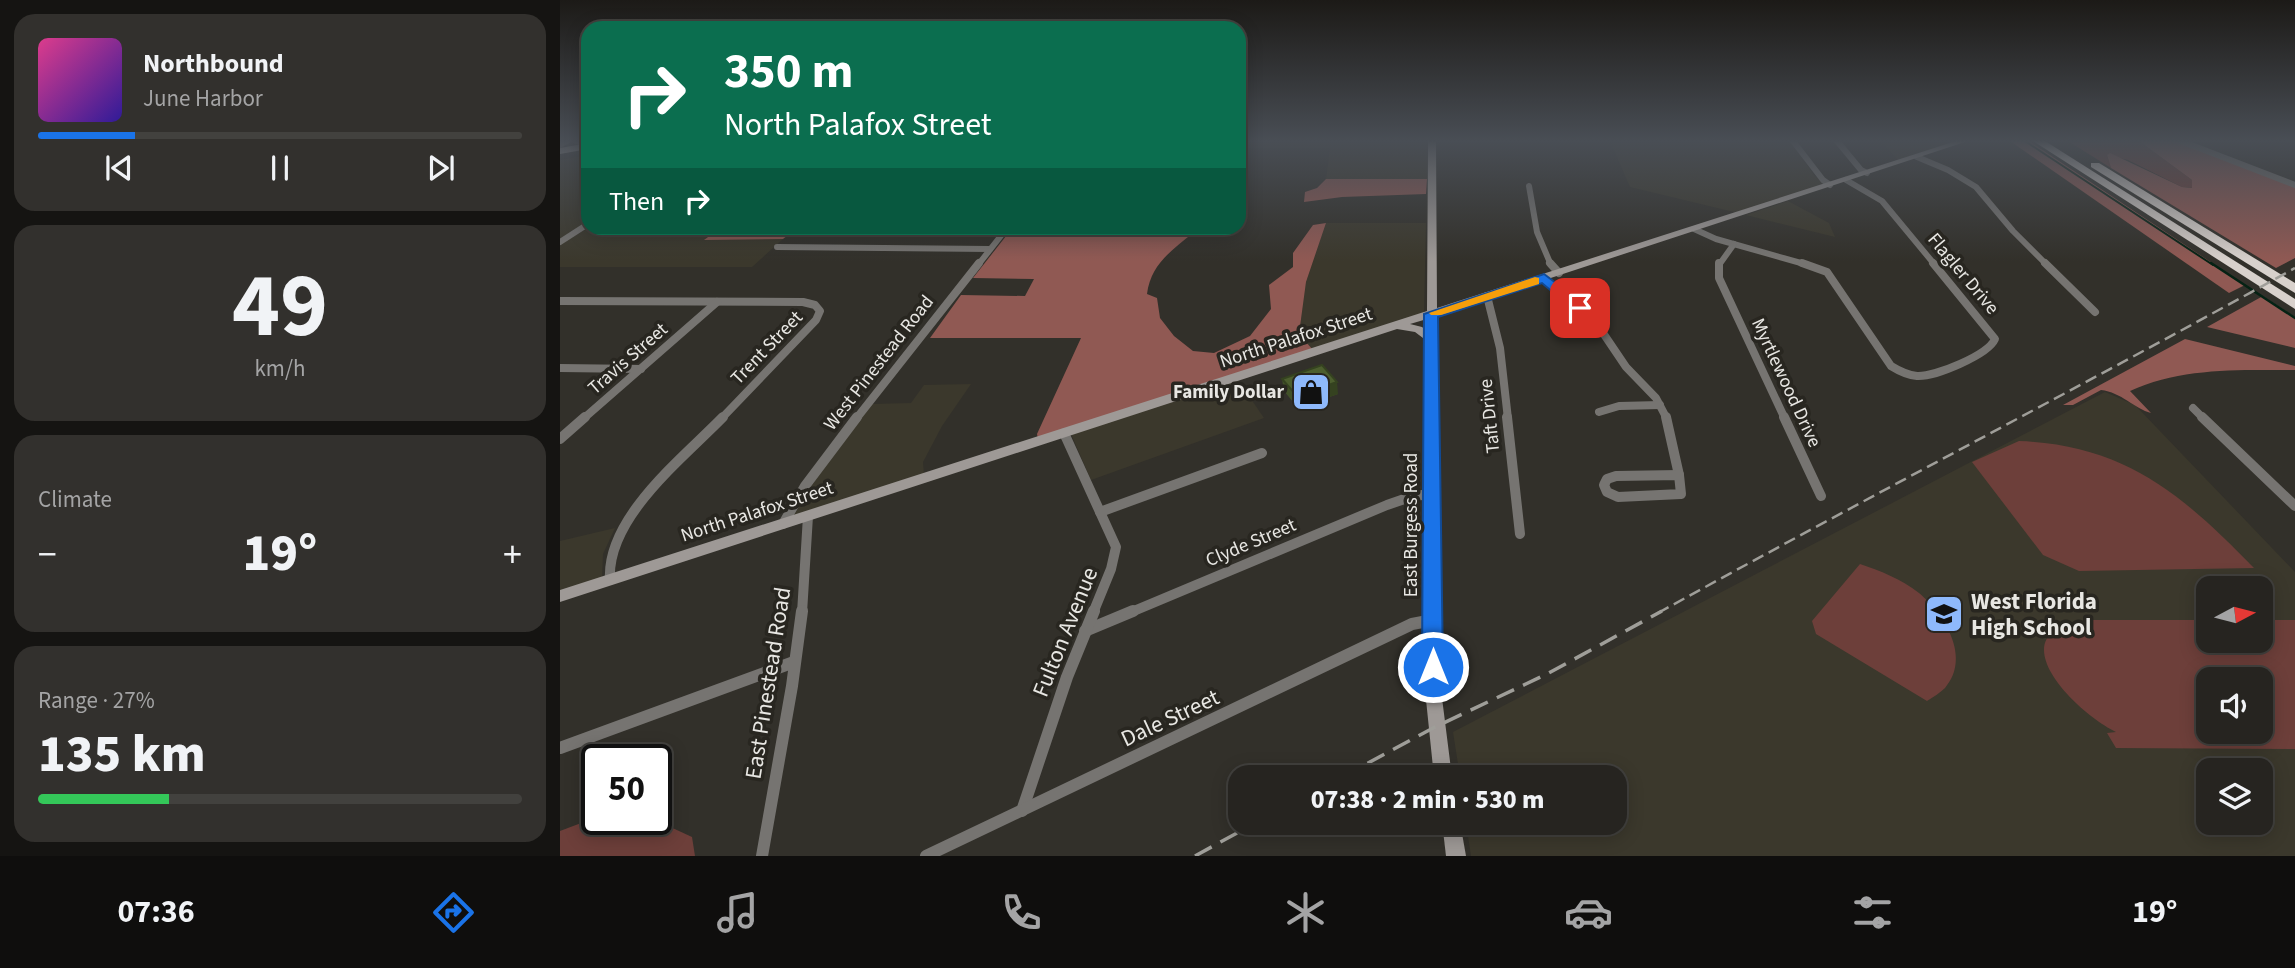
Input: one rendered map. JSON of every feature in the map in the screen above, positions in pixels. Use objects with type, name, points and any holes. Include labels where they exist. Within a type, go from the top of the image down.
[{"type":"highway","points":[[2100,181],[2295,306]]},
{"type":"highway","points":[[2121,181],[2295,289]]},
{"type":"main road","name":"East Burgess Road","points":[[1432,181],[1433,690],[1442,765]]},
{"type":"main road","name":"North Palafox Street","points":[[560,596],[1843,181]]},
{"type":"main road","points":[[1395,326],[1418,330],[1431,339]]},
{"type":"main road","points":[[1453,835],[1456,856]]},
{"type":"street","points":[[1824,181],[1830,185]]},
{"type":"street","name":"Flagler Drive","points":[[1694,229],[1734,244],[1813,265],[1827,272],[1891,366],[1902,373],[1917,377],[1930,376],[1992,346],[1995,339],[1993,335],[1882,201],[1848,181]]},
{"type":"street","points":[[1966,181],[1976,187],[2013,232],[2095,312]]},
{"type":"street","points":[[1530,186],[1540,241],[1549,262],[1559,273]]},
{"type":"street","points":[[560,242],[581,228]]},
{"type":"street","name":"West Pinestead Road","points":[[783,524],[830,451],[1001,235]]},
{"type":"street","points":[[1722,284],[1717,268],[1734,244]]},
{"type":"street","points":[[777,247],[990,249]]},
{"type":"street","points":[[1544,278],[1599,327],[1626,367],[1660,405],[1667,419],[1680,475],[1681,494],[1618,497],[1607,492],[1604,485],[1607,479],[1616,476],[1680,475]]},
{"type":"street","name":"Myrtlewood Drive","points":[[1722,284],[1821,496]]},
{"type":"street","name":"Taft Drive","points":[[1488,296],[1500,348],[1520,534]]},
{"type":"street","name":"Trent Street","points":[[560,301],[803,302],[814,305],[820,311],[820,315],[636,507],[614,542],[609,562],[610,580]]},
{"type":"street","name":"Travis Street","points":[[560,439],[718,302]]},
{"type":"street","points":[[560,368],[641,369]]},
{"type":"street","points":[[1600,412],[1619,406],[1660,405]]},
{"type":"street","points":[[2193,408],[2295,506]]},
{"type":"street","name":"Fulton Avenue","points":[[1022,811],[1085,631],[1115,564],[1116,547],[1064,433]]},
{"type":"street","points":[[1100,512],[1262,453]]},
{"type":"street","name":"Clyde Street","points":[[1085,631],[1387,505],[1413,496],[1432,494]]},
{"type":"street","name":"East Pinestead Road","points":[[762,856],[808,563],[808,516]]},
{"type":"street","name":"Dale Street","points":[[926,856],[1412,624],[1433,620]]},
{"type":"street","points":[[560,748],[794,662]]},
{"type":"shaded area","points":[[560,181],[581,181],[581,226],[560,239]]},
{"type":"shaded area","points":[[1324,181],[1427,181],[1426,194],[1342,197],[1304,202],[1305,192],[1317,188]]},
{"type":"shaded area","points":[[1627,181],[1821,181],[1825,185],[1738,213],[1630,187]]},
{"type":"shaded area","points":[[2068,181],[2089,181],[2245,285],[2229,293]]},
{"type":"shaded area","points":[[2132,181],[2169,181],[2192,188],[2192,181],[2282,181],[2295,186],[2295,258],[2276,268]]},
{"type":"shaded area","points":[[2170,181],[2192,181],[2193,188],[2182,187]]},
{"type":"shaded area","points":[[1788,201],[1829,223],[1835,237],[1746,215]]},
{"type":"shaded area","points":[[1326,223],[1426,223],[1424,314],[1313,350],[1299,334],[1306,282]]},
{"type":"shaded area","points":[[1326,223],[1306,282],[1299,334],[1313,350],[1038,439],[1037,434],[1081,338],[930,338],[961,295],[1025,296],[1034,279],[973,278],[1007,235],[1191,235],[1158,266],[1147,294],[1157,298],[1160,318],[1174,336],[1193,351],[1214,353],[1250,336],[1271,309],[1269,285],[1293,267],[1293,253],[1313,225]]},
{"type":"shaded area","points":[[581,232],[581,235],[710,235],[705,239],[783,239],[752,267],[560,267],[560,244]]},
{"type":"shaded area","points":[[711,235],[788,235],[783,239],[704,240]]},
{"type":"shaded area","points":[[2263,296],[2295,317],[2295,348],[2207,327]]},
{"type":"shaded area","points":[[2185,339],[2295,366],[2295,370],[2211,371],[2170,378],[2130,391],[2151,413],[2115,394],[2101,390],[2073,405],[2063,405]]},
{"type":"shaded area","points":[[1238,380],[1264,418],[1091,480],[1071,434]]},
{"type":"shaded area","points":[[971,384],[942,426],[923,462],[924,475],[793,517],[811,486],[872,404],[911,403],[924,385]]},
{"type":"shaded area","name":"West Florida High School","points":[[2105,392],[2135,405],[2295,572],[2295,856],[1471,856],[1468,835],[1627,835],[1627,765],[1458,765],[1453,732]]},
{"type":"shaded area","points":[[2019,441],[2090,452],[2150,479],[2202,518],[2254,568],[2079,571],[2043,555],[1972,462]]},
{"type":"shaded area","points":[[615,528],[603,554],[602,579],[560,592],[560,541]]},
{"type":"shaded area","points":[[1860,564],[1891,576],[1919,593],[1937,612],[1952,637],[1956,663],[1953,676],[1945,688],[1927,701],[1816,634],[1812,621]]},
{"type":"shaded area","points":[[2090,620],[2196,620],[2196,653],[2273,653],[2273,620],[2295,620],[2295,749],[2116,748],[2107,733],[2116,732],[2080,707],[2050,672],[2044,654],[2047,638],[2062,627]]},
{"type":"shaded area","points":[[581,823],[581,835],[672,835],[672,828],[692,837],[695,856],[560,856],[560,831]]},
{"type":"building","points":[[1322,365],[1337,382],[1297,396],[1282,379]]},
{"type":"waterway","points":[[2086,181],[2213,265]]},
{"type":"waterway","points":[[2211,263],[2295,318]]},
{"type":"railway","points":[[1658,613],[2295,268]]},
{"type":"railway","points":[[1364,765],[1435,727],[1547,674],[1662,611]]},
{"type":"railway","points":[[1195,856],[1233,835]]},
{"type":"slow traffic","points":[[1436,313],[1535,281]]},
{"type":"place","name":"Family Dollar","points":[[1311,392]]},
{"type":"place","name":"West Florida High School","points":[[1944,614]]},
{"type":"route","points":[[1433,667],[1431,314],[1544,278],[1580,308]]}]
